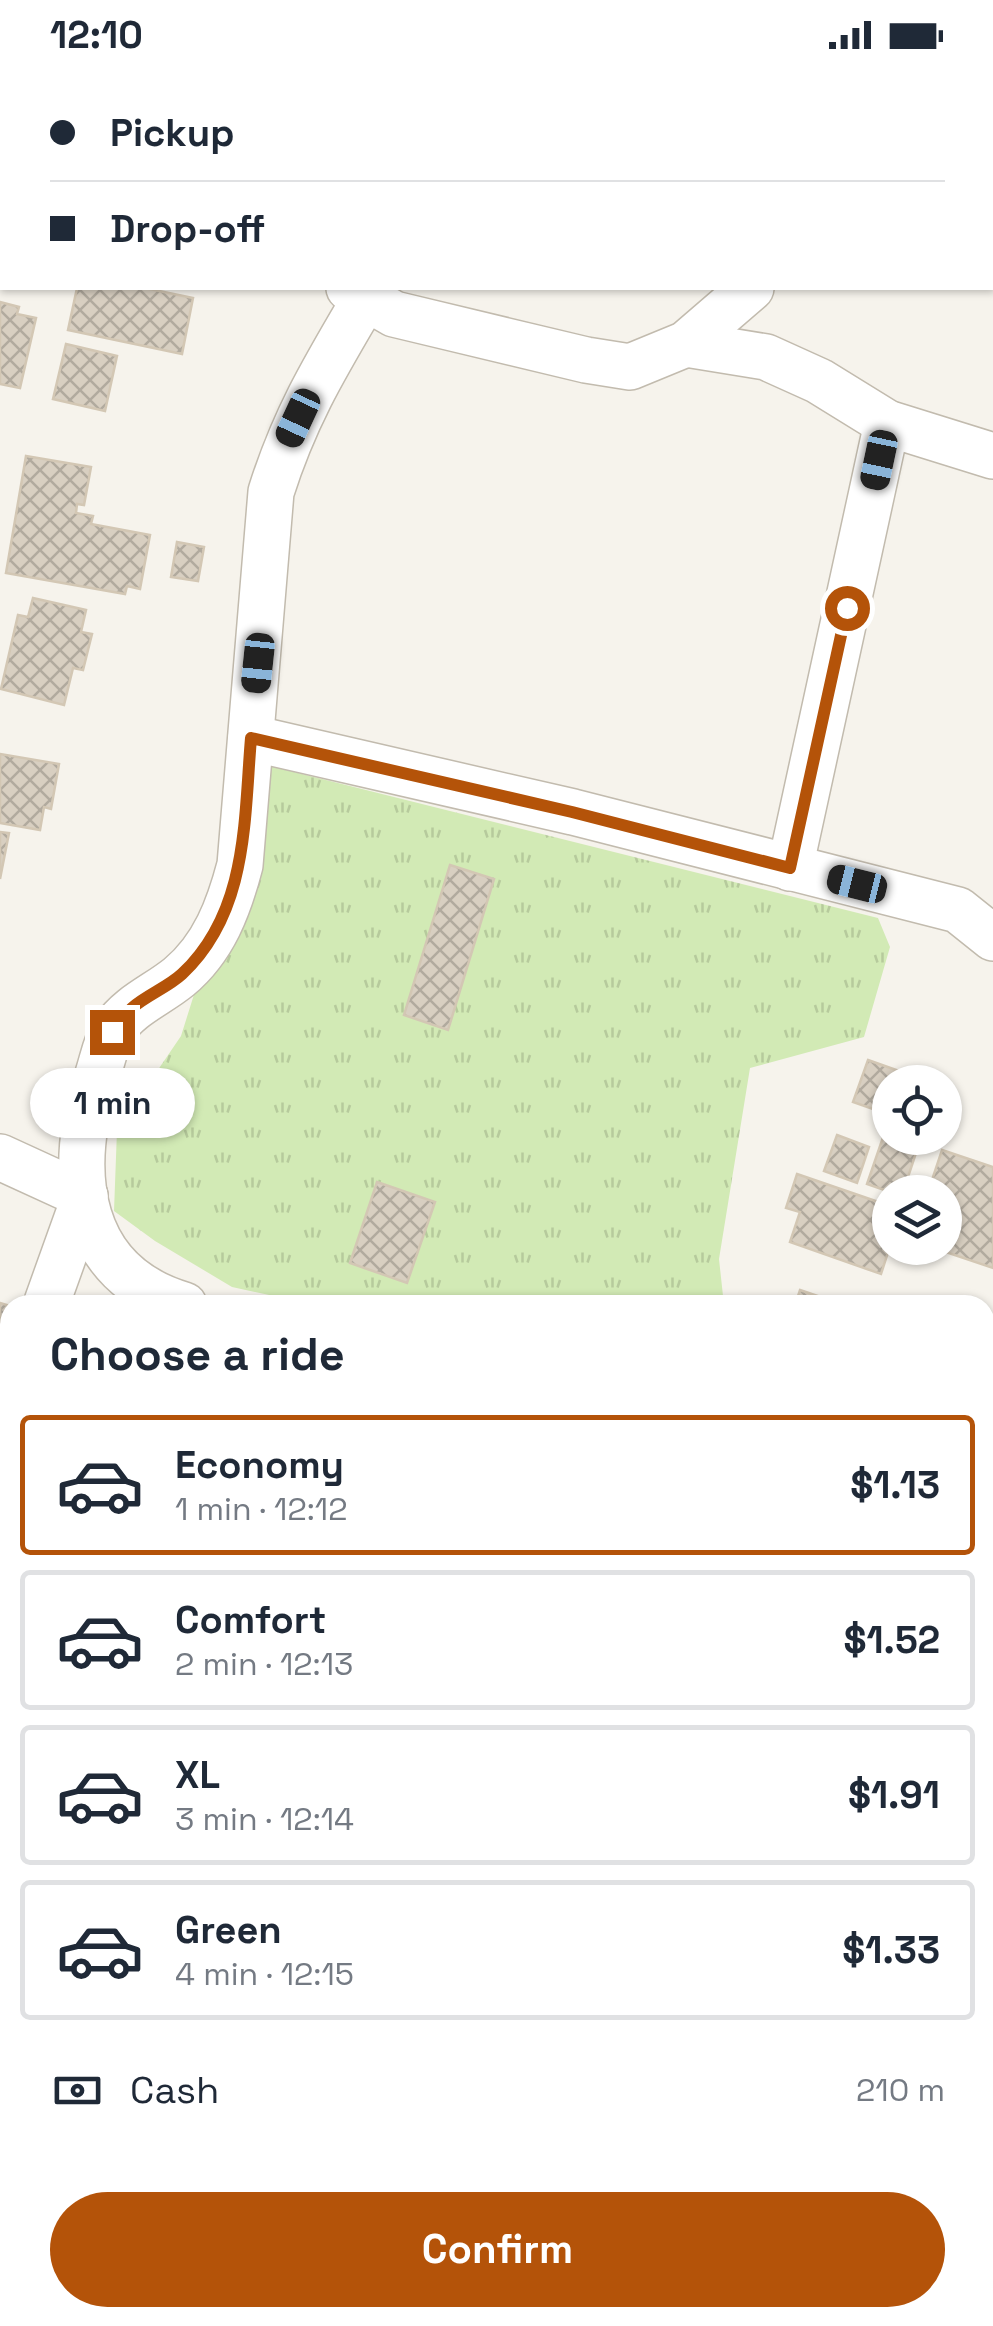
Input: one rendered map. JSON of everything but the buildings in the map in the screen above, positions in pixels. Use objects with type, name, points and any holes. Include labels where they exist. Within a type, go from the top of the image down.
[{"type":"street","points":[[154,1295],[114,1268],[93,1234],[85,1196],[82,1145],[90,1099],[112,1032],[132,1008],[181,975],[209,944],[229,908],[240,865],[272,492],[288,438],[357,293],[394,314],[630,367],[686,344],[749,290]]},
{"type":"street","points":[[686,344],[766,357],[818,381],[887,423],[993,456]]},
{"type":"street","points":[[790,868],[887,423]]},
{"type":"street","points":[[251,738],[572,812],[958,910],[993,938]]},
{"type":"street","points":[[0,1157],[85,1196]]},
{"type":"street","points":[[50,1295],[85,1196]]},
{"type":"green space","points":[[266,765],[878,918],[890,947],[864,1037],[750,1068],[719,1259],[723,1295],[269,1295],[232,1287],[155,1241],[114,1211],[117,1130],[181,1036]]},
{"type":"route","points":[[112,1032],[132,1008],[181,975],[209,944],[229,908],[240,865],[251,738],[572,812],[790,868],[847,608]]}]
